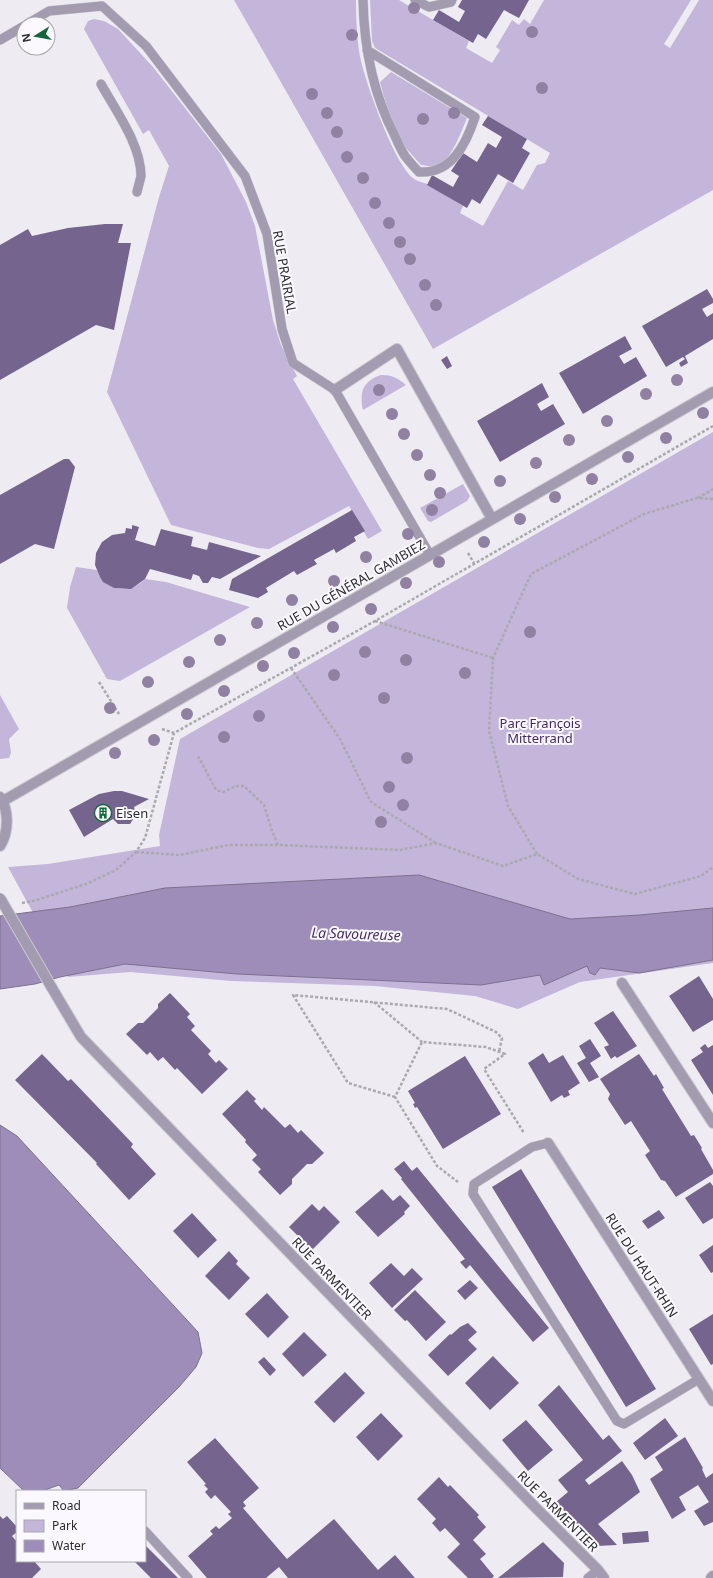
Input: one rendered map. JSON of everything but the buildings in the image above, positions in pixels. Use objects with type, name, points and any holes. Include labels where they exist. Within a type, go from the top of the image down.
[{"type":"street","points":[[335,390],[397,349],[492,519]]},
{"type":"street","name":"RUE DU GÉNÉRAL GAMBIEZ","points":[[1,799],[713,392]]},
{"type":"street","points":[[0,846],[6,829],[6,815],[1,799]]},
{"type":"street","name":"RUE PARMENTIER","points":[[0,898],[81,1037],[601,1574]]},
{"type":"street","points":[[622,983],[713,1123]]},
{"type":"street","name":"RUE DU HAUT-RHIN","points":[[548,1143],[713,1401]]},
{"type":"lane","points":[[363,0],[367,50],[373,81],[380,104],[405,156],[419,172],[430,172],[455,158],[470,132],[475,117],[367,50]]},
{"type":"lane","points":[[415,0],[429,6],[451,2],[452,0]]},
{"type":"lane","name":"RUE PRAIRIAL","points":[[41,16],[49,11],[102,6],[146,46],[245,176],[267,234],[282,329],[292,363],[335,390],[430,554]]},
{"type":"lane","points":[[0,40],[16,31]]},
{"type":"lane","points":[[101,84],[132,139],[137,151],[141,176],[137,192]]},
{"type":"lane","points":[[548,1143],[532,1147],[474,1184],[473,1194],[617,1421],[624,1424],[699,1379]]},
{"type":"lane","points":[[146,1532],[188,1578]]},
{"type":"lane","points":[[588,1578],[601,1574]]},
{"type":"path","points":[[15,904],[37,900],[86,884],[116,870],[136,852],[145,838],[174,733],[375,621],[713,426]]},
{"type":"path","points":[[713,489],[697,498],[644,514],[531,574],[493,658],[489,731],[508,806],[537,854],[578,879],[635,894],[701,876],[713,867]]},
{"type":"path","points":[[697,498],[713,499]]},
{"type":"path","points":[[375,621],[493,658]]},
{"type":"path","points":[[291,668],[340,739],[372,802],[436,843],[503,866],[537,854]]},
{"type":"path","points":[[198,756],[216,790],[224,792],[236,786],[244,786],[260,800],[264,805],[278,844]]},
{"type":"path","points":[[136,852],[180,855],[228,845],[278,844],[400,850],[436,843]]},
{"type":"path","points":[[473,1194],[437,1166],[395,1096],[348,1083],[292,995],[447,1008],[496,1032],[502,1038],[499,1052]]},
{"type":"path","points":[[374,1002],[422,1042],[486,1047],[505,1054],[484,1069],[532,1147]]},
{"type":"path","points":[[395,1096],[422,1042]]},
{"type":"green space","points":[[234,0],[356,0],[361,61],[375,105],[398,157],[414,179],[427,184],[463,206],[460,213],[483,226],[508,181],[523,190],[537,165],[545,163],[550,153],[375,48],[372,41],[370,0],[399,0],[469,41],[466,48],[492,63],[500,50],[496,47],[512,20],[519,25],[524,19],[530,24],[544,0],[691,0],[664,44],[670,48],[699,0],[713,0],[713,190],[433,349]]},
{"type":"green space","points":[[94,19],[104,21],[118,29],[153,67],[221,154],[246,202],[255,226],[273,320],[281,345],[297,376],[293,379],[382,531],[368,539],[349,506],[269,549],[258,548],[171,525],[107,392],[159,197],[169,166],[149,130],[143,134],[84,29],[88,21]]},
{"type":"green space","points":[[391,72],[467,118],[449,156],[440,164],[433,166],[421,165],[405,147],[387,108],[380,82]]},
{"type":"green space","points":[[381,375],[395,377],[406,385],[363,410],[362,393],[366,384],[375,377]]},
{"type":"green space","name":"Parc François Mitterrand","points":[[713,432],[713,963],[580,982],[518,1009],[475,996],[375,986],[231,981],[130,972],[68,977],[8,867],[48,864],[160,846],[159,835],[180,739]]},
{"type":"green space","points":[[463,484],[470,496],[467,501],[431,522],[428,521],[420,508]]},
{"type":"green space","points":[[76,567],[97,570],[106,583],[118,588],[125,589],[132,587],[145,579],[166,582],[250,607],[120,681],[107,679],[67,608],[70,587]]},
{"type":"green space","points":[[0,695],[19,729],[9,739],[11,753],[9,758],[0,759]]},
{"type":"water","name":"La Savoureuse","points":[[419,875],[570,919],[640,915],[713,908],[713,960],[639,973],[600,968],[595,975],[590,973],[587,966],[544,985],[540,975],[481,985],[237,974],[125,964],[60,977],[35,984],[0,989],[0,916],[70,907],[165,888]]},
{"type":"water","points":[[0,1125],[17,1136],[198,1332],[202,1353],[196,1367],[179,1387],[78,1488],[63,1490],[59,1485],[45,1490],[23,1490],[0,1468]]},
{"type":"place","name":"Eisen","points":[[103,813]]}]
